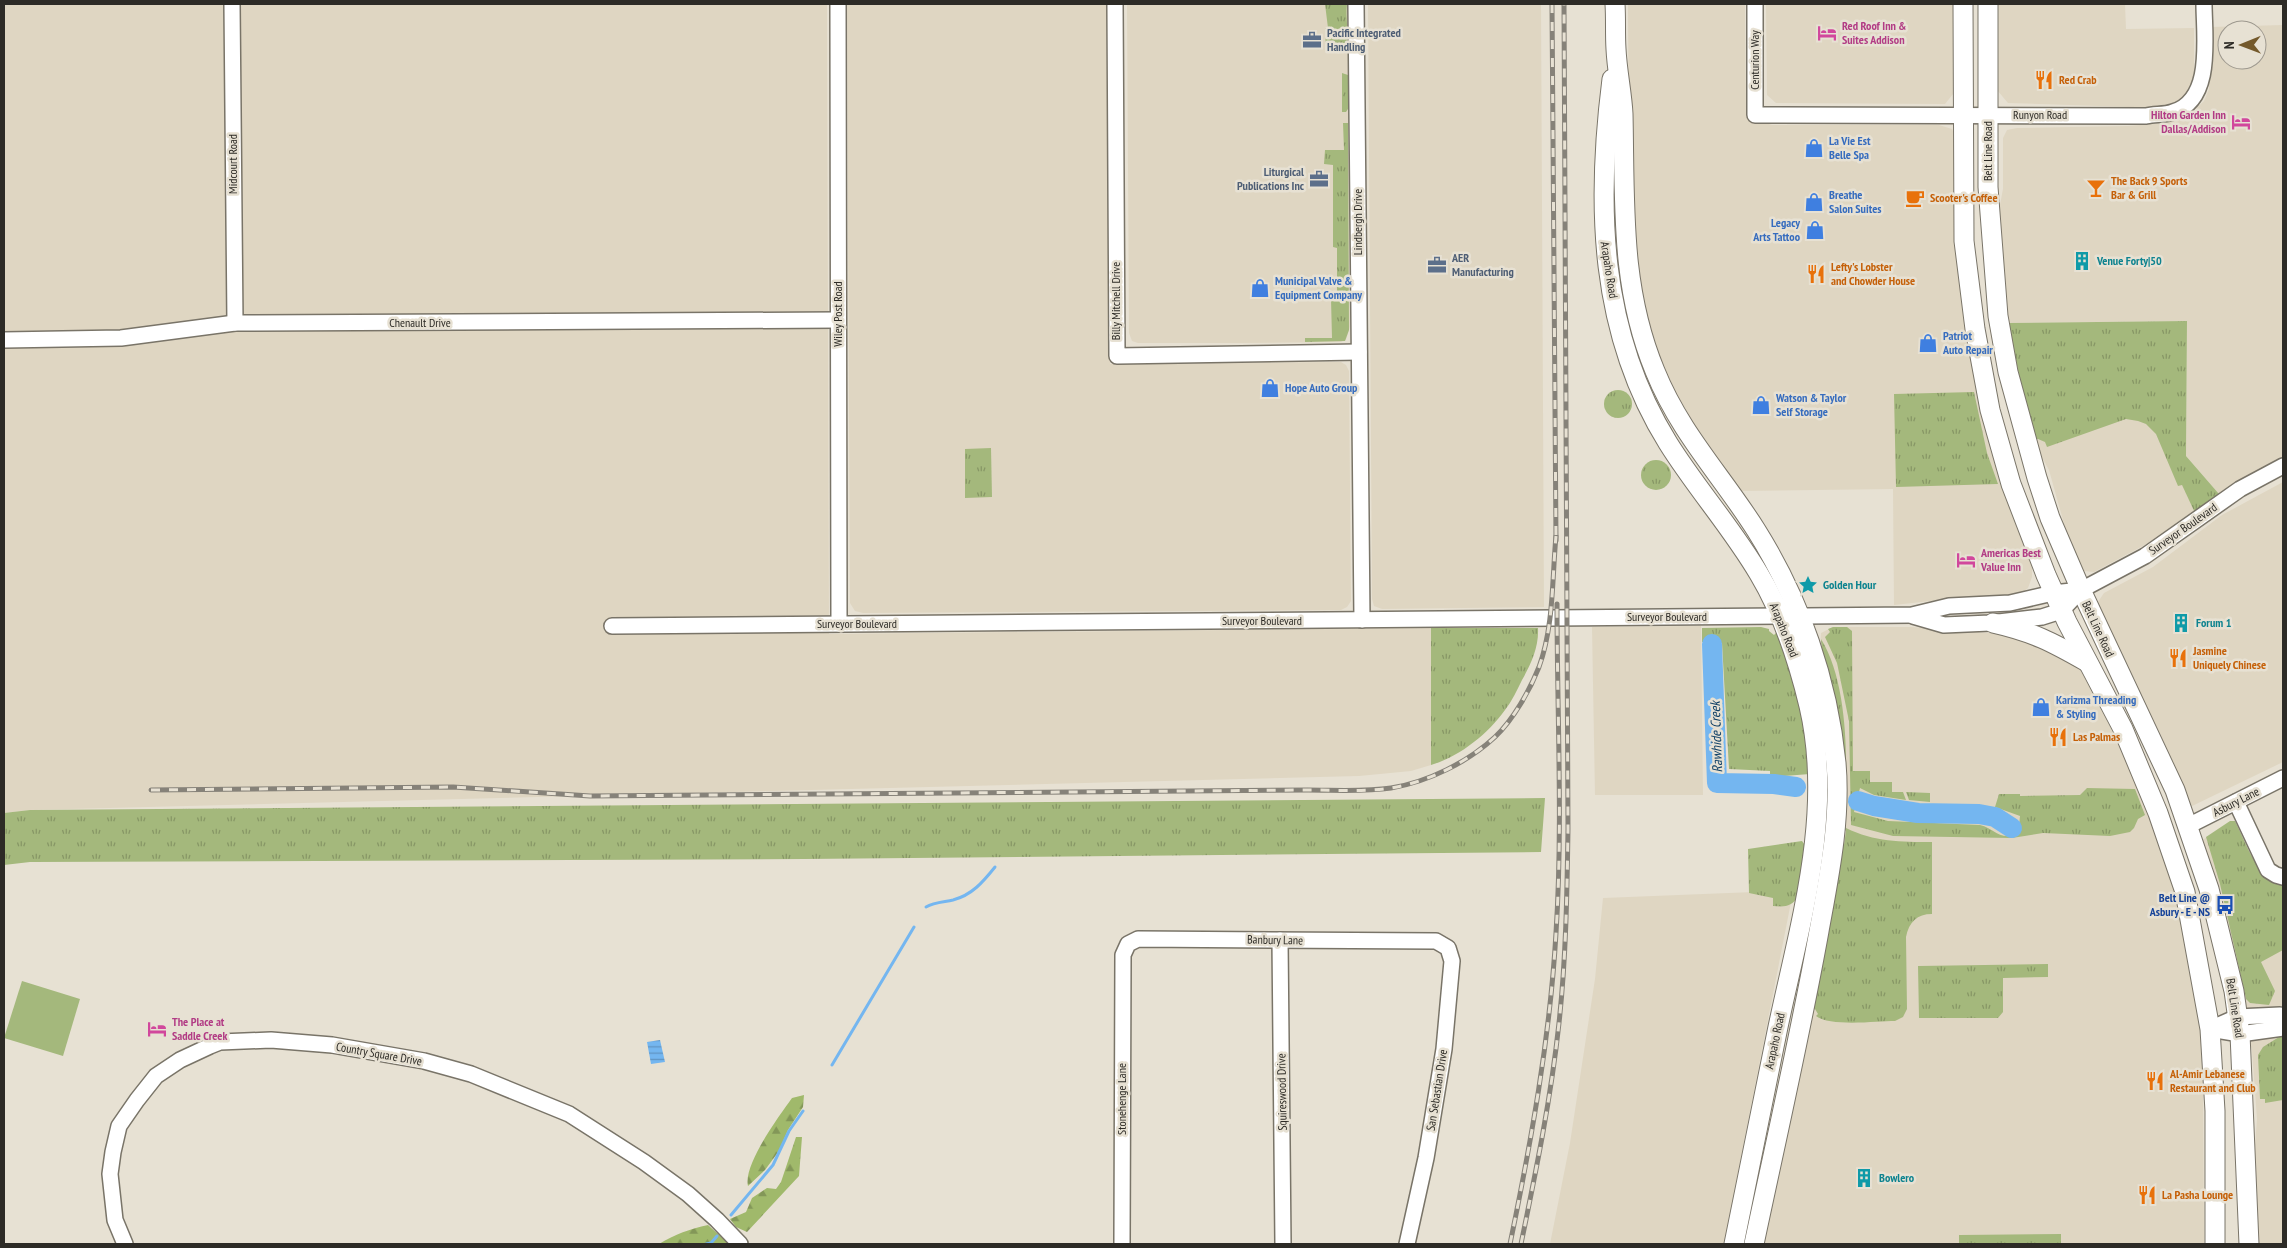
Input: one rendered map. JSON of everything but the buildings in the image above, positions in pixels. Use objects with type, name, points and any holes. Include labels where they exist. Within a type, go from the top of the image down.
[{"type":"main road","name":"Arapaho Road","points":[[1616,4],[1616,48],[1623,110],[1623,210],[1629,275],[1638,320],[1654,369],[1668,401],[1697,449],[1756,529],[1789,589],[1800,616],[1828,714],[1836,764],[1837,813],[1831,862],[1801,1033],[1754,1244]]},
{"type":"main road","name":"Belt Line Road","points":[[1963,4],[1964,241],[1975,328],[1990,410],[2011,484],[2053,593],[2123,729],[2165,832],[2185,892],[2210,1029],[2215,1111],[2215,1244]]},
{"type":"main road","name":"Belt Line Road","points":[[1988,4],[1988,186],[1991,246],[1998,316],[2008,372],[2050,518],[2081,590],[2164,766],[2188,826],[2208,889],[2234,991],[2239,1025],[2249,1244]]},
{"type":"main road","name":"Arapaho Road","points":[[1616,48],[1608,115],[1603,198],[1604,242],[1610,284],[1621,331],[1631,364],[1650,410],[1676,455],[1760,574],[1780,616],[1800,672],[1810,709],[1815,744],[1817,786],[1816,837],[1803,911],[1734,1244]]},
{"type":"main road","points":[[1984,377],[2008,372]]},
{"type":"main road","points":[[1650,410],[1668,401]]},
{"type":"main road","points":[[1993,623],[2021,629],[2045,638],[2087,662]]},
{"type":"street","name":"Midcourt Road","points":[[232,4],[235,324]]},
{"type":"street","name":"Wiley Post Road","points":[[838,4],[839,624]]},
{"type":"street","name":"Billy Mitchell Drive","points":[[1115,4],[1117,356],[1359,352]]},
{"type":"street","name":"Lindbergh Drive","points":[[1356,4],[1362,620]]},
{"type":"street","name":"Centurion Way","points":[[1755,4],[1755,115]]},
{"type":"street","name":"Runyon Road","points":[[1755,115],[2146,116],[2174,112],[2192,100],[2202,76],[2204,4]]},
{"type":"street","name":"Chenault Drive","points":[[4,340],[121,338],[235,324],[838,320]]},
{"type":"street","name":"Surveyor Boulevard","points":[[1912,615],[1944,624],[1993,623],[2042,617],[2061,610],[2081,590],[2146,556],[2240,489],[2283,466]]},
{"type":"street","name":"Surveyor Boulevard","points":[[612,626],[1912,615],[1949,606],[2010,603],[2053,593],[2081,590]]},
{"type":"street","name":"Asbury Lane","points":[[2188,826],[2282,782]]},
{"type":"street","points":[[2236,802],[2268,870],[2283,877]]},
{"type":"street","name":"Banbury Lane","points":[[1123,955],[1128,944],[1138,939],[1436,941]]},
{"type":"street","name":"Squireswood Drive","points":[[1280,940],[1283,1244]]},
{"type":"street","name":"San Sebastian Drive","points":[[1407,1244],[1426,1158],[1444,1049],[1452,970],[1452,960],[1448,948],[1436,941]]},
{"type":"street","name":"Stonehenge Lane","points":[[1122,1244],[1123,955]]},
{"type":"street","points":[[2210,1029],[2239,1025],[2280,1015],[2283,1017]]},
{"type":"street","points":[[2239,1025],[2283,1028]]},
{"type":"street","name":"Country Square Drive","points":[[125,1244],[115,1220],[110,1174],[119,1126],[137,1100],[156,1076],[180,1060],[210,1046],[226,1042],[271,1040],[332,1045],[424,1061],[471,1074],[569,1114],[644,1162],[688,1194],[718,1220],[740,1244]]},
{"type":"shaded area","points":[[4,4],[827,4],[829,634],[1431,628],[1431,765],[1411,771],[1359,776],[30,810],[4,813]]},
{"type":"shaded area","points":[[847,4],[1106,4],[1110,364],[1341,362],[1346,365],[1349,371],[1351,601],[1347,607],[1341,610],[863,613],[855,611],[850,603]]},
{"type":"shaded area","points":[[1127,4],[1348,4],[1350,327],[1346,340],[1340,342],[1240,343],[1138,343],[1132,341],[1129,333]]},
{"type":"shaded area","points":[[1368,4],[1541,4],[1544,607],[1382,609],[1374,606],[1372,599]]},
{"type":"shaded area","points":[[1628,4],[1745,4],[1746,117],[1772,125],[1939,125],[1952,129],[1957,139],[2003,486],[2032,565],[2032,577],[2028,588],[2021,594],[2013,597],[1958,598],[1894,605],[1893,489],[1735,491],[1723,474],[1660,369],[1639,297],[1629,197]]},
{"type":"shaded area","points":[[1766,4],[1956,4],[1957,89],[1945,104],[1776,103],[1767,95]]},
{"type":"shaded area","points":[[1998,4],[2125,4],[2126,29],[2194,28],[2194,81],[2182,102],[2160,108],[2008,103],[1997,90]]},
{"type":"shaded area","points":[[2267,25],[2283,25],[2283,459],[2219,494],[2186,456],[2187,321],[2008,323],[1999,210],[2003,189],[2003,138],[2007,130],[2017,128],[2128,126],[2165,123],[2188,116],[2204,101],[2209,89],[2211,27],[2217,27],[2217,70],[2267,70]]},
{"type":"shaded area","points":[[2146,406],[2195,513],[2156,539],[2094,572],[2084,571],[2075,563],[2049,470],[2033,441]]},
{"type":"shaded area","points":[[2283,482],[2283,762],[2190,807],[2161,736],[2099,614],[2098,602],[2104,593],[2153,567],[2222,515]]},
{"type":"shaded area","points":[[1701,626],[1703,795],[1595,795],[1592,627]]},
{"type":"shaded area","points":[[1833,627],[1912,627],[2028,636],[2047,642],[2081,671],[2130,765],[2162,852],[2182,919],[2199,1002],[2205,1063],[2203,1091],[2204,1244],[1757,1244],[1838,852],[1820,647],[1821,633]]},
{"type":"shaded area","points":[[2227,827],[2255,883],[2283,895],[2283,1244],[2256,1244],[2254,1159],[2257,1119],[2252,1051],[2202,840]]},
{"type":"shaded area","points":[[1754,892],[1791,902],[1724,1244],[1550,1244],[1570,1143],[1595,979],[1603,898]]},
{"type":"green space","points":[[1325,4],[1347,4],[1348,39],[1346,52],[1326,52],[1325,28],[1328,28]]},
{"type":"green space","points":[[1342,73],[1348,75],[1348,109],[1346,112],[1342,112]]},
{"type":"green space","points":[[1343,123],[1348,123],[1349,330],[1345,341],[1305,342],[1305,338],[1332,338],[1331,299],[1337,299],[1337,248],[1333,247],[1333,165],[1324,164],[1325,150],[1344,150]]},
{"type":"green space","points":[[2187,321],[2186,456],[2219,494],[2195,513],[2182,485],[2178,486],[2156,434],[2146,424],[2126,419],[2047,447],[2045,442],[2038,439],[2033,441],[2008,323]]},
{"type":"green space","points":[[1618,390],[1628,394],[1632,404],[1628,414],[1618,418],[1608,414],[1604,404],[1608,394]]},
{"type":"green space","points":[[1974,392],[1987,453],[1998,484],[1896,487],[1894,394]]},
{"type":"green space","points":[[991,448],[992,497],[965,498],[965,449]]},
{"type":"green space","points":[[1656,460],[1662,461],[1670,469],[1670,481],[1662,489],[1656,490],[1650,489],[1642,481],[1641,475],[1642,469],[1650,461]]},
{"type":"green space","points":[[1761,627],[1769,629],[1774,635],[1776,633],[1779,635],[1806,720],[1810,774],[1784,776],[1770,775],[1770,771],[1729,769],[1722,643],[1702,642],[1702,628]]},
{"type":"green space","points":[[1847,627],[1852,631],[1853,771],[1870,771],[1870,782],[1892,782],[1892,792],[1903,792],[1906,800],[1874,795],[1860,788],[1854,812],[1888,821],[1980,825],[1998,834],[2010,836],[2019,826],[2020,816],[1995,807],[1999,794],[2020,794],[2020,796],[2080,795],[2087,788],[2135,789],[2145,815],[2138,819],[2130,832],[2110,836],[2043,833],[2012,838],[1893,836],[1851,825],[1849,721],[1837,663],[1825,637],[1830,632],[1828,629]]},
{"type":"green space","points":[[1431,628],[1538,628],[1538,635],[1536,649],[1531,662],[1508,707],[1490,728],[1472,744],[1452,756],[1431,765]]},
{"type":"green space","points":[[1821,639],[1835,671],[1845,727],[1846,781],[1844,811],[1846,828],[1877,839],[1932,842],[1932,914],[1918,917],[1907,932],[1907,1009],[1903,1017],[1895,1021],[1854,1023],[1832,1021],[1816,1016],[1818,1014],[1815,1009],[1813,1010],[1841,845],[1844,845],[1846,831],[1841,825]]},
{"type":"green space","points":[[1906,792],[1930,793],[1930,802],[1909,800]]},
{"type":"green space","points":[[1545,798],[1541,852],[805,859],[30,862],[4,865],[4,813],[30,810]]},
{"type":"green space","points":[[2230,821],[2235,821],[2248,850],[2266,877],[2283,885],[2283,950],[2261,962],[2275,991],[2269,1005],[2250,1003],[2246,999],[2220,884],[2206,837]]},
{"type":"green space","points":[[1802,841],[1807,848],[1798,896],[1791,904],[1773,906],[1773,898],[1749,893],[1748,849]]},
{"type":"green space","points":[[2048,964],[2048,977],[2003,978],[2003,1012],[1998,1018],[1919,1018],[1918,966]]},
{"type":"green space","points":[[22,981],[80,999],[63,1056],[4,1038]]},
{"type":"green space","points":[[2279,1037],[2283,1037],[2283,1100],[2265,1103],[2265,1099],[2260,1099],[2258,1055],[2263,1047]]},
{"type":"green space","points":[[804,1095],[803,1107],[788,1130],[779,1151],[765,1170],[748,1186],[751,1166],[763,1141],[792,1098]]},
{"type":"green space","points":[[796,1137],[802,1137],[799,1176],[747,1232],[736,1227],[730,1219],[746,1212],[752,1198],[767,1188],[776,1189],[781,1182]]},
{"type":"green space","points":[[708,1225],[729,1244],[659,1244],[683,1232]]},
{"type":"green space","points":[[2061,1234],[2061,1244],[1959,1244],[1959,1235]]},
{"type":"water","points":[[660,1040],[665,1062],[651,1064],[647,1042]]},
{"type":"waterway","name":"Rawhide Creek","points":[[1712,644],[1717,783],[1774,784],[1796,787]]},
{"type":"waterway","name":"Rawhide Creek","points":[[1858,801],[1874,806],[1918,813],[1979,814],[1995,817],[2012,828]]},
{"type":"waterway","points":[[926,907],[966,895],[981,883],[995,867]]},
{"type":"waterway","points":[[832,1065],[914,927]]},
{"type":"waterway","points":[[731,1215],[773,1165],[789,1131],[803,1111]]},
{"type":"waterway","points":[[706,1244],[711,1243],[717,1236]]},
{"type":"railway","points":[[1552,4],[1556,541]]},
{"type":"railway","points":[[1521,1244],[1538,1162],[1556,1051],[1566,926],[1568,829],[1564,4]]},
{"type":"railway","points":[[151,790],[453,787],[590,796],[1370,790],[1391,788],[1433,776],[1473,755],[1502,730],[1520,704],[1531,685],[1544,651],[1552,602],[1556,536]]},
{"type":"railway","points":[[1510,1244],[1539,1090],[1549,1012],[1556,933],[1559,851],[1557,604]]},
{"type":"place","name":"Red Roof Inn & Suites Addison","points":[[1827,33]]},
{"type":"place","name":"Pacific Integrated Handling","points":[[1312,40]]},
{"type":"place","name":"Red Crab","points":[[2044,80]]},
{"type":"place","name":"Hilton Garden Inn Dallas/Addison","points":[[2241,122]]},
{"type":"place","name":"La Vie Est Belle Spa","points":[[1814,148]]},
{"type":"place","name":"Liturgical Publications Inc","points":[[1319,179]]},
{"type":"place","name":"The Back 9 Sports Bar & Grill","points":[[2096,188]]},
{"type":"place","name":"Scooter's Coffee","points":[[1915,198]]},
{"type":"place","name":"Breathe Salon Suites","points":[[1814,202]]},
{"type":"place","name":"Legacy Arts Tattoo","points":[[1815,230]]},
{"type":"place","name":"Venue Forty|50","points":[[2082,261]]},
{"type":"place","name":"AER Manufacturing","points":[[1437,265]]},
{"type":"place","name":"Lefty's Lobster and Chowder House","points":[[1816,274]]},
{"type":"place","name":"Municipal Valve & Equipment Company","points":[[1260,288]]},
{"type":"place","name":"Patriot Auto Repair","points":[[1928,343]]},
{"type":"place","name":"Hope Auto Group","points":[[1270,388]]},
{"type":"place","name":"Watson & Taylor Self Storage","points":[[1761,405]]},
{"type":"place","name":"Americas Best Value Inn","points":[[1966,560]]},
{"type":"place","name":"Golden Hour","points":[[1808,585]]},
{"type":"place","name":"Forum 1","points":[[2181,623]]},
{"type":"place","name":"Jasmine Uniquely Chinese","points":[[2178,658]]},
{"type":"place","name":"Karizma Threading & Styling","points":[[2041,707]]},
{"type":"place","name":"Las Palmas","points":[[2058,737]]},
{"type":"place","name":"Belt Line @ Asbury - E - NS","points":[[2225,905]]},
{"type":"place","name":"The Place at Saddle Creek","points":[[157,1029]]},
{"type":"place","name":"Al-Amir Lebanese Restaurant and Club","points":[[2155,1081]]},
{"type":"place","name":"Bowlero","points":[[1864,1178]]},
{"type":"place","name":"La Pasha Lounge","points":[[2147,1195]]}]
